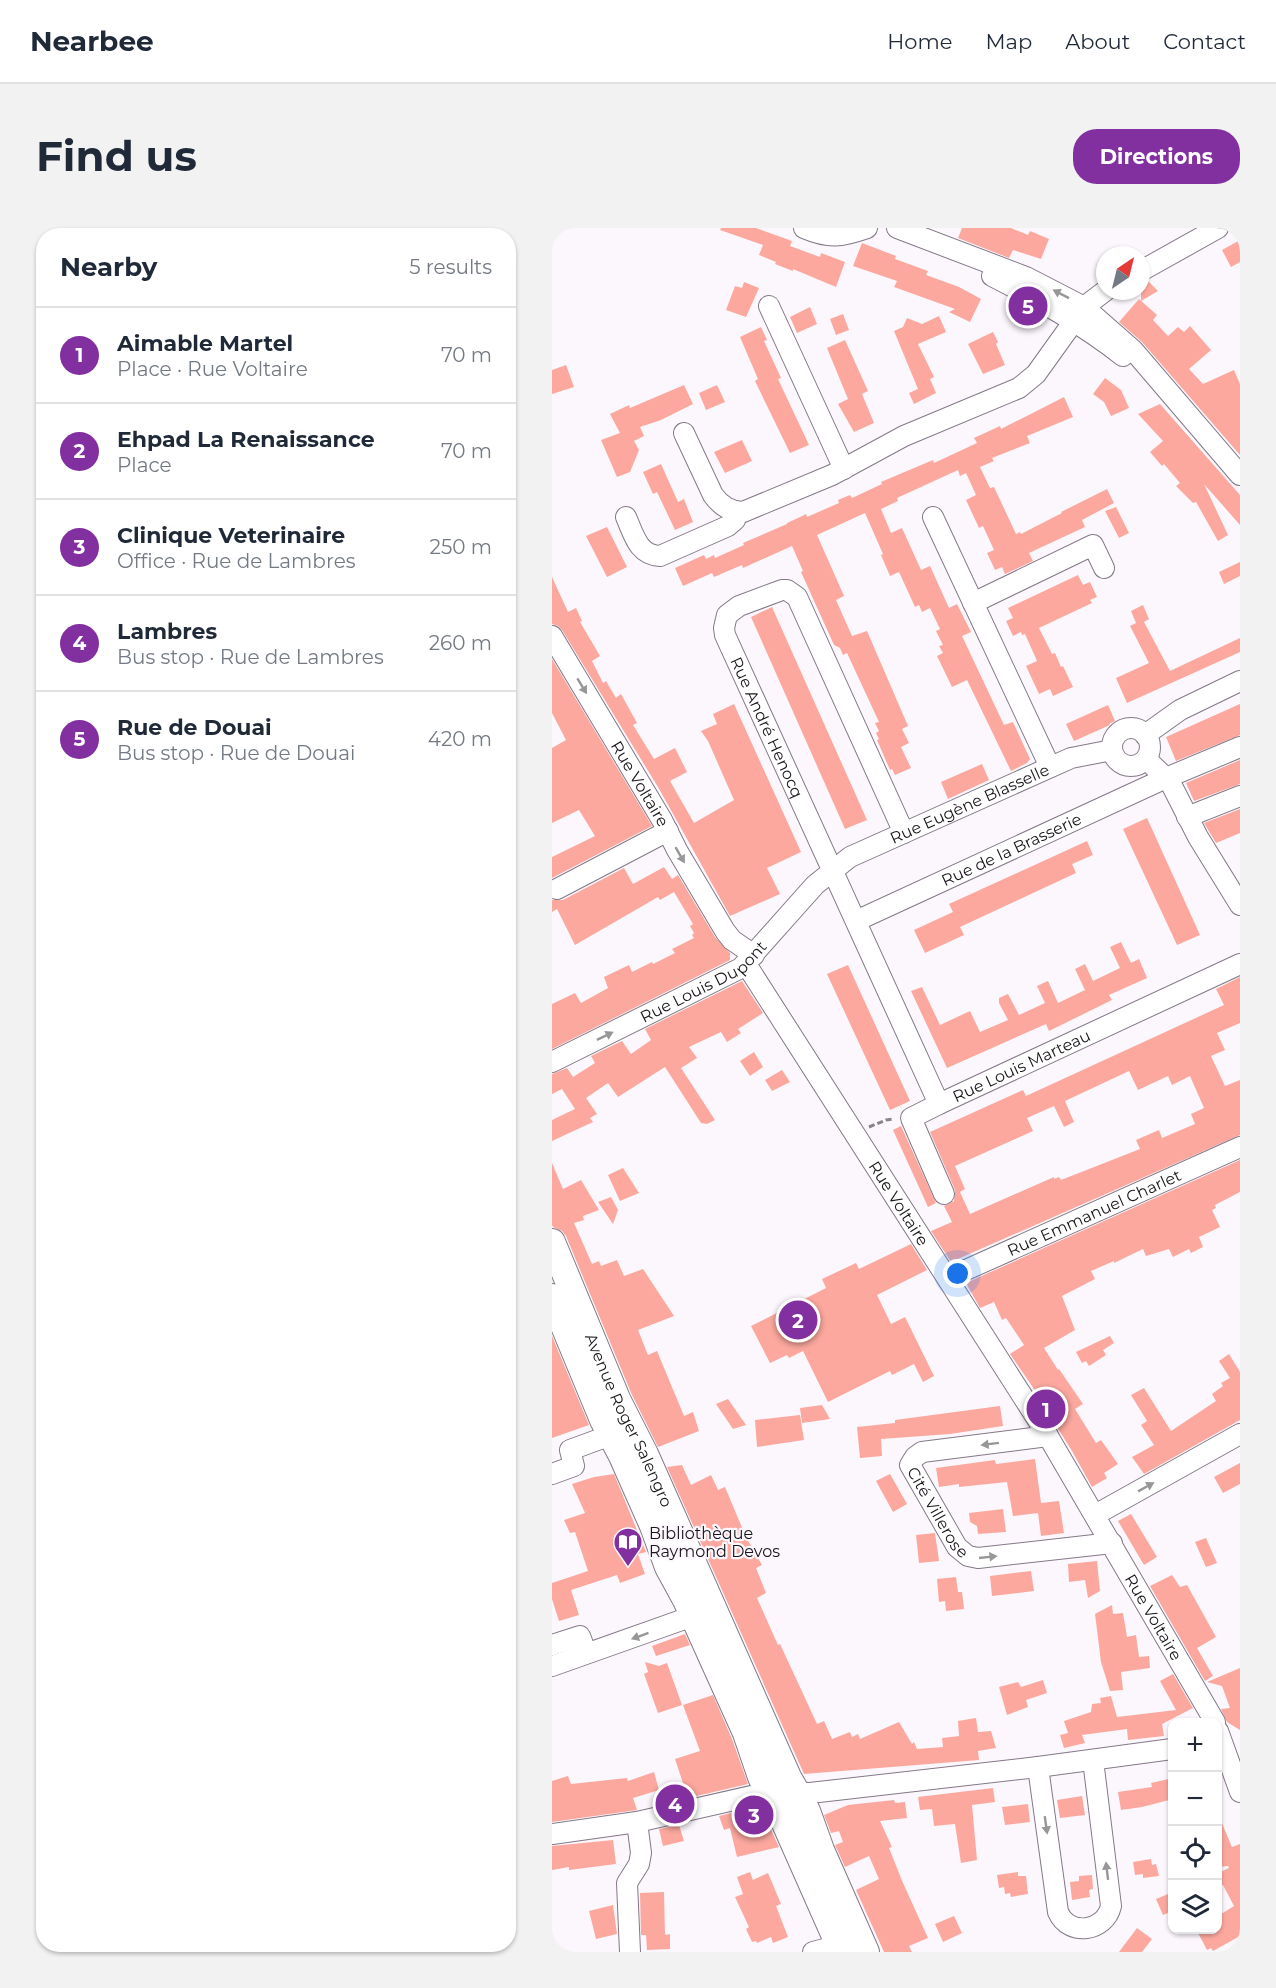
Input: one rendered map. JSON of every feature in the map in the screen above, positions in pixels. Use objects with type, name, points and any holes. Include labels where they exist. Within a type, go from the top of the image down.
[{"type":"main road","name":"Avenue Roger Salengro","points":[[552,1242],[618,1401],[645,1454],[784,1769],[784,1793]]},
{"type":"main road","name":"Avenue Roger Salengro","points":[[552,1297],[580,1368],[653,1526],[668,1567],[746,1733],[761,1777],[784,1793]]},
{"type":"main road","points":[[847,1950],[780,1812],[784,1793],[807,1811],[821,1850],[866,1952]]},
{"type":"street","points":[[804,228],[831,237],[848,235],[867,228]]},
{"type":"street","points":[[1150,265],[1218,228]]},
{"type":"street","points":[[901,229],[1030,295],[1079,314],[1179,406],[1240,475]]},
{"type":"street","points":[[684,433],[713,495],[725,507],[743,512],[844,469],[904,436],[1019,388],[1036,374],[1079,314],[1096,299]]},
{"type":"street","points":[[769,306],[844,469]]},
{"type":"street","points":[[626,518],[640,548],[649,554],[660,556],[733,524],[738,512]]},
{"type":"street","points":[[933,517],[1050,767]]},
{"type":"street","points":[[973,603],[1093,545],[1104,568]]},
{"type":"street","name":"Rue André Henocq","points":[[832,870],[725,635],[724,627],[728,615],[739,606],[782,590],[792,593],[801,603],[904,833]]},
{"type":"street","name":"Rue Voltaire","points":[[552,636],[725,931],[750,959],[856,1134],[1048,1436],[1213,1718]]},
{"type":"street","points":[[1145,735],[1180,710],[1240,681]]},
{"type":"street","points":[[1125,729],[1137,729],[1145,735],[1150,747],[1146,759],[1138,765],[1126,765],[1118,761],[1112,750],[1115,737],[1125,729]]},
{"type":"street","name":"Rue de la Brasserie","points":[[856,921],[1166,778],[1240,747]]},
{"type":"street","name":"Rue Eugène Blasselle","points":[[832,870],[850,857],[1050,767],[1078,756],[1112,750]]},
{"type":"street","points":[[1146,759],[1166,778],[1175,791],[1187,817],[1240,905]]},
{"type":"street","points":[[1187,817],[1240,796]]},
{"type":"street","points":[[557,889],[668,831]]},
{"type":"street","name":"Rue Louis Marteau","points":[[832,870],[939,1104],[1240,964]]},
{"type":"street","name":"Rue Louis Dupont","points":[[552,1062],[649,1015],[750,959],[815,885],[832,870]]},
{"type":"street","points":[[939,1104],[911,1118],[944,1194]]},
{"type":"street","name":"Rue Emmanuel Charlet","points":[[948,1278],[1240,1147]]},
{"type":"street","points":[[552,1261],[606,1394],[641,1465],[784,1793]]},
{"type":"street","points":[[552,1275],[606,1409],[632,1459],[784,1793]]},
{"type":"street","points":[[1095,1515],[1240,1434]]},
{"type":"street","points":[[552,1474],[574,1466],[570,1450],[611,1435]]},
{"type":"street","name":"Cité Villerose","points":[[1048,1436],[922,1452],[915,1456],[910,1465],[957,1547],[968,1556],[978,1558],[1112,1543]]},
{"type":"street","points":[[552,1666],[586,1652],[599,1650],[693,1616]]},
{"type":"street","points":[[552,1645],[580,1636],[586,1652]]},
{"type":"street","points":[[1224,1738],[1240,1792]]},
{"type":"street","points":[[552,1834],[637,1822],[784,1793],[1038,1767],[1168,1750]]},
{"type":"street","points":[[1038,1767],[1058,1912],[1066,1923],[1085,1929],[1103,1922],[1111,1906],[1093,1760]]},
{"type":"street","points":[[630,1952],[627,1883],[639,1864],[641,1853],[637,1822]]},
{"type":"street","points":[[813,1952],[847,1950]]},
{"type":"path","points":[[856,1134],[886,1120],[911,1118]]},
{"type":"building","points":[[721,228],[756,228],[792,241],[790,246],[820,257],[821,253],[845,262],[836,287],[775,264],[776,262],[759,255],[763,245],[720,230]]},
{"type":"building","points":[[962,228],[1011,228],[1028,235],[1030,231],[1049,239],[1041,259],[1013,250],[1009,258],[958,238]]},
{"type":"building","points":[[1240,240],[1240,262],[1231,267],[1222,250]]},
{"type":"building","points":[[862,243],[896,256],[895,259],[928,271],[926,275],[959,287],[981,299],[970,322],[949,312],[955,309],[894,287],[897,281],[853,266]]},
{"type":"building","points":[[744,282],[759,288],[746,317],[726,310],[735,286],[742,288]]},
{"type":"building","points":[[1150,283],[1158,291],[1150,296]]},
{"type":"building","points":[[1140,300],[1157,315],[1153,320],[1168,336],[1178,327],[1184,332],[1190,326],[1211,350],[1189,369],[1203,384],[1234,370],[1240,384],[1240,455],[1142,342],[1119,322]]},
{"type":"building","points":[[810,307],[817,324],[797,333],[790,317]]},
{"type":"building","points":[[843,314],[849,330],[836,335],[830,319]]},
{"type":"building","points":[[939,316],[946,332],[918,344],[934,377],[930,379],[936,393],[914,404],[909,393],[918,389],[894,331],[903,327],[907,318],[922,324]]},
{"type":"building","points":[[761,327],[767,340],[764,341],[781,378],[778,379],[809,445],[790,453],[755,381],[758,379],[740,337]]},
{"type":"building","points":[[993,332],[1005,365],[983,374],[968,344]]},
{"type":"building","points":[[845,340],[868,391],[862,394],[874,423],[854,432],[838,404],[848,399],[827,348]]},
{"type":"building","points":[[566,365],[574,387],[552,394],[552,370]]},
{"type":"building","points":[[1105,378],[1121,390],[1129,408],[1111,416],[1104,402],[1093,394]]},
{"type":"building","points":[[684,385],[693,404],[661,420],[640,427],[644,436],[634,441],[639,450],[630,472],[617,477],[601,440],[620,433],[610,414]]},
{"type":"building","points":[[717,385],[725,402],[706,410],[699,393]]},
{"type":"building","points":[[1064,397],[1073,417],[1027,436],[1030,443],[992,458],[994,461],[980,467],[990,488],[994,487],[1016,534],[1020,532],[1021,534],[1107,489],[1114,503],[1082,520],[1085,527],[1029,553],[1033,561],[1005,574],[1002,567],[995,570],[987,553],[994,550],[983,526],[979,528],[966,500],[976,495],[966,473],[960,476],[958,470],[897,498],[898,501],[881,509],[891,533],[902,528],[921,570],[930,566],[949,608],[957,604],[971,632],[962,636],[1004,725],[1013,722],[1030,759],[1011,771],[967,680],[952,687],[937,656],[943,653],[939,646],[943,645],[936,631],[940,629],[930,608],[922,612],[919,605],[915,607],[899,572],[890,576],[865,513],[817,535],[844,596],[836,600],[852,636],[867,631],[908,726],[902,729],[909,743],[901,747],[911,768],[895,775],[892,769],[890,770],[877,740],[879,739],[876,733],[879,731],[875,723],[879,722],[847,653],[843,655],[840,648],[834,645],[801,572],[803,571],[792,546],[743,568],[742,565],[714,577],[712,573],[683,586],[675,568],[704,555],[706,559],[714,555],[715,558],[806,514],[807,517],[839,503],[838,500],[850,495],[852,498],[882,484],[881,482],[933,460],[934,463],[977,443],[974,438],[1000,426],[1001,429]]},
{"type":"building","points":[[1160,404],[1240,495],[1240,525],[1204,484],[1228,535],[1218,541],[1196,502],[1193,503],[1176,486],[1180,483],[1150,452],[1163,441],[1138,414]]},
{"type":"building","points":[[742,440],[752,461],[725,473],[714,452]]},
{"type":"building","points":[[661,464],[678,502],[684,499],[693,522],[675,530],[657,492],[653,494],[643,472]]},
{"type":"building","points":[[1116,507],[1129,533],[1119,538],[1105,511]]},
{"type":"building","points":[[607,527],[627,567],[607,577],[586,536]]},
{"type":"building","points":[[1240,562],[1240,576],[1224,584],[1219,572]]},
{"type":"building","points":[[1078,575],[1083,585],[1090,582],[1097,597],[1090,600],[1092,603],[1039,628],[1052,654],[1055,653],[1061,667],[1063,666],[1073,687],[1053,696],[1050,689],[1039,694],[1026,666],[1037,661],[1025,634],[1022,635],[1021,632],[1013,636],[1006,621],[1013,618],[1008,608]]},
{"type":"building","points":[[552,577],[568,612],[576,608],[582,621],[580,622],[600,656],[592,661],[603,683],[606,681],[616,698],[621,694],[637,723],[633,725],[654,759],[675,748],[687,772],[670,781],[694,823],[734,800],[708,741],[701,731],[717,724],[713,714],[734,704],[801,852],[767,868],[780,894],[730,916],[658,787],[562,630],[552,624]]},
{"type":"building","points":[[1143,605],[1149,619],[1144,622],[1170,671],[1240,638],[1240,652],[1127,703],[1116,678],[1149,663],[1130,626],[1136,623],[1131,611]]},
{"type":"building","points":[[772,607],[867,820],[845,829],[751,617]]},
{"type":"building","points":[[552,659],[652,826],[552,878],[552,857],[595,836],[579,810],[552,823],[552,748],[566,740],[552,713]]},
{"type":"building","points":[[1240,704],[1240,735],[1176,761],[1166,737]]},
{"type":"building","points":[[1108,705],[1115,721],[1074,741],[1066,724]]},
{"type":"building","points":[[1240,760],[1240,784],[1194,801],[1186,783]]},
{"type":"building","points":[[982,764],[989,780],[948,799],[941,782]]},
{"type":"building","points":[[1240,809],[1240,833],[1216,843],[1204,823]]},
{"type":"building","points":[[1147,818],[1200,935],[1177,945],[1123,829]]},
{"type":"building","points":[[1087,841],[1093,855],[1072,864],[1076,873],[960,927],[964,935],[925,953],[914,930],[953,912],[949,904]]},
{"type":"building","points":[[664,867],[672,879],[678,875],[715,937],[730,953],[730,960],[552,1049],[552,1004],[575,993],[581,1003],[608,988],[604,977],[629,965],[632,972],[652,962],[653,964],[675,953],[672,949],[694,938],[692,935],[694,933],[690,926],[693,924],[674,892],[660,900],[658,897],[575,945],[557,909],[552,912],[552,900],[563,900],[624,868],[633,884]]},
{"type":"building","points":[[1121,942],[1131,963],[1139,959],[1147,978],[1109,995],[1112,1000],[1049,1031],[1046,1024],[947,1068],[911,991],[922,987],[940,1025],[970,1011],[980,1032],[1008,1020],[999,1003],[999,998],[1008,994],[1019,1015],[1045,1003],[1037,986],[1048,981],[1058,1003],[1085,990],[1075,969],[1085,964],[1093,981],[1120,968],[1110,947]]},
{"type":"building","points":[[848,965],[910,1101],[890,1110],[827,974]]},
{"type":"building","points":[[1240,977],[1240,1023],[1217,1033],[1225,1050],[1211,1056],[1225,1086],[1240,1080],[1240,1135],[951,1262],[931,1231],[952,1222],[944,1206],[954,1201],[955,1190],[930,1132],[1023,1090],[1026,1096],[1224,1005],[1216,989]],"holes":[[[1129,1071],[1138,1090],[1168,1076],[1172,1085],[1190,1076],[1204,1108],[1191,1114],[1195,1124],[1162,1138],[1159,1130],[1136,1140],[1140,1149],[1061,1180],[1059,1177],[1054,1179],[1054,1177],[970,1214],[960,1192],[965,1189],[955,1166],[1033,1131],[1027,1118],[1054,1106],[1064,1127],[1074,1122],[1065,1101]]]},
{"type":"building","points":[[742,981],[763,1013],[738,1029],[741,1033],[727,1042],[721,1032],[689,1047],[697,1058],[681,1068],[715,1120],[707,1124],[701,1123],[665,1067],[618,1097],[608,1083],[586,1098],[597,1114],[590,1118],[593,1122],[552,1141],[552,1120],[575,1109],[562,1089],[552,1094],[552,1074],[567,1068],[573,1077],[595,1063],[591,1056],[622,1041],[631,1054],[651,1040],[645,1029]]},
{"type":"building","points":[[754,1052],[763,1067],[750,1076],[740,1061]]},
{"type":"building","points":[[782,1070],[790,1082],[772,1091],[765,1080]]},
{"type":"building","points":[[901,1126],[936,1203],[928,1207],[893,1130]]},
{"type":"building","points":[[1240,1160],[1240,1192],[1215,1205],[1216,1208],[1212,1210],[1220,1227],[1199,1237],[1203,1247],[1191,1253],[1189,1249],[1173,1257],[1169,1249],[1146,1256],[1143,1249],[1091,1271],[1095,1279],[1062,1296],[1075,1330],[1044,1348],[1083,1404],[1075,1409],[1096,1443],[1101,1440],[1118,1464],[1104,1473],[1107,1478],[1092,1487],[1050,1416],[1052,1415],[1010,1354],[1024,1345],[1006,1318],[1002,1320],[994,1302],[980,1308],[966,1283]]},
{"type":"building","points":[[552,1163],[563,1189],[581,1180],[599,1210],[583,1216],[584,1220],[574,1223],[592,1264],[599,1261],[601,1266],[617,1260],[624,1276],[643,1269],[674,1316],[638,1330],[648,1355],[657,1351],[684,1416],[693,1412],[699,1431],[658,1447],[632,1395],[566,1236],[552,1225]]},
{"type":"building","points":[[623,1168],[639,1193],[620,1201],[608,1175]]},
{"type":"building","points":[[611,1197],[618,1210],[613,1224],[598,1202]]},
{"type":"building","points":[[911,1244],[927,1270],[877,1295],[891,1324],[905,1317],[934,1376],[923,1382],[914,1364],[892,1375],[890,1371],[828,1402],[803,1351],[770,1363],[751,1326],[826,1288],[822,1279],[856,1263],[859,1269]]},
{"type":"building","points":[[552,1336],[589,1425],[552,1438]]},
{"type":"building","points":[[1110,1336],[1114,1343],[1103,1350],[1106,1355],[1089,1366],[1086,1361],[1082,1363],[1076,1352]]},
{"type":"building","points":[[1229,1354],[1240,1372],[1240,1420],[1144,1474],[1132,1457],[1154,1445],[1141,1425],[1147,1421],[1131,1395],[1144,1388],[1171,1431],[1216,1401],[1212,1394],[1223,1386],[1221,1383],[1230,1378],[1219,1361]]},
{"type":"building","points":[[728,1399],[746,1425],[733,1429],[716,1404]]},
{"type":"building","points":[[822,1405],[830,1419],[802,1423],[800,1408]]},
{"type":"building","points":[[1000,1406],[1003,1426],[950,1434],[881,1439],[882,1456],[860,1458],[857,1427]]},
{"type":"building","points":[[800,1415],[804,1440],[757,1447],[755,1420]]},
{"type":"building","points":[[1035,1459],[1041,1503],[1059,1501],[1064,1533],[1041,1536],[1038,1513],[1013,1516],[1007,1482],[939,1487],[936,1468],[995,1460],[996,1464]]},
{"type":"building","points":[[1240,1463],[1240,1484],[1223,1493],[1214,1477]]},
{"type":"building","points":[[682,1465],[691,1485],[711,1475],[718,1490],[725,1487],[746,1537],[762,1565],[756,1568],[766,1593],[757,1598],[817,1724],[824,1721],[832,1739],[850,1732],[852,1737],[858,1734],[860,1739],[899,1722],[917,1749],[943,1747],[942,1738],[959,1736],[958,1721],[976,1718],[978,1732],[991,1731],[996,1748],[978,1751],[979,1760],[804,1774],[667,1467]]},
{"type":"building","points":[[614,1474],[646,1552],[638,1554],[645,1574],[620,1583],[617,1575],[571,1590],[579,1615],[559,1621],[552,1599],[552,1583],[588,1571],[575,1532],[570,1533],[564,1520],[585,1513],[572,1484]]},
{"type":"building","points":[[890,1474],[907,1504],[893,1512],[876,1481]]},
{"type":"building","points":[[1003,1509],[1006,1532],[978,1534],[977,1526],[970,1522],[969,1513]]},
{"type":"building","points":[[1131,1514],[1157,1557],[1144,1565],[1118,1521]]},
{"type":"building","points":[[935,1533],[939,1561],[919,1563],[916,1535]]},
{"type":"building","points":[[1206,1538],[1217,1563],[1206,1567],[1195,1542]]},
{"type":"building","points":[[1097,1561],[1100,1591],[1088,1598],[1085,1580],[1069,1582],[1068,1564]]},
{"type":"building","points":[[1031,1571],[1034,1591],[992,1596],[990,1576]]},
{"type":"building","points":[[1172,1575],[1180,1587],[1187,1585],[1216,1637],[1197,1648],[1213,1676],[1205,1681],[1150,1586]]},
{"type":"building","points":[[956,1577],[958,1592],[962,1592],[964,1609],[946,1611],[945,1601],[939,1602],[937,1579]]},
{"type":"building","points":[[1112,1605],[1113,1614],[1123,1613],[1127,1637],[1136,1635],[1139,1657],[1149,1656],[1150,1668],[1121,1672],[1123,1690],[1110,1691],[1101,1662],[1095,1614]]},
{"type":"building","points":[[685,1634],[690,1645],[656,1656],[652,1646]]},
{"type":"building","points":[[645,1662],[659,1666],[667,1663],[682,1705],[658,1713],[644,1674],[648,1672]]},
{"type":"building","points":[[1240,1668],[1240,1730],[1227,1722],[1221,1709],[1230,1708],[1222,1686],[1207,1682]]},
{"type":"building","points":[[1173,1674],[1193,1708],[1174,1718],[1168,1718],[1168,1721],[1162,1724],[1164,1736],[1128,1740],[1127,1729],[1082,1735],[1085,1743],[1064,1748],[1060,1735],[1068,1733],[1064,1721],[1091,1712],[1092,1704],[1101,1703],[1100,1698],[1111,1696],[1117,1717],[1176,1710],[1160,1681]]},
{"type":"building","points":[[1043,1680],[1047,1693],[1026,1700],[1028,1707],[1007,1715],[999,1687],[1018,1682],[1021,1687]]},
{"type":"building","points":[[713,1695],[748,1784],[688,1798],[675,1759],[700,1751],[683,1705]]},
{"type":"building","points":[[654,1772],[659,1790],[633,1798],[637,1810],[552,1822],[552,1781],[568,1776],[571,1784],[627,1778],[628,1781]]},
{"type":"building","points":[[1168,1779],[1168,1800],[1121,1810],[1118,1792],[1152,1787],[1151,1783]]},
{"type":"building","points":[[993,1788],[995,1802],[972,1805],[977,1860],[961,1863],[955,1824],[934,1826],[932,1809],[920,1810],[918,1797]]},
{"type":"building","points":[[1082,1796],[1085,1815],[1060,1818],[1057,1800]]},
{"type":"building","points":[[894,1800],[895,1803],[905,1802],[907,1818],[880,1821],[892,1847],[889,1848],[903,1883],[928,1938],[909,1946],[912,1952],[884,1952],[856,1890],[879,1879],[869,1856],[845,1867],[835,1845],[843,1842],[839,1831],[831,1833],[824,1815],[848,1805]]},
{"type":"building","points":[[1028,1804],[1030,1822],[1005,1825],[1002,1807]]},
{"type":"building","points":[[760,1806],[779,1847],[737,1857],[730,1828],[724,1830],[719,1816]]},
{"type":"building","points":[[1222,1823],[1232,1847],[1240,1844],[1240,1936],[1213,1951],[1211,1948],[1207,1950],[1199,1934],[1222,1934],[1222,1914],[1234,1906],[1222,1885],[1222,1871],[1229,1868],[1222,1867]]},
{"type":"building","points":[[679,1825],[684,1841],[663,1846],[659,1829]]},
{"type":"building","points":[[613,1840],[616,1864],[552,1870],[552,1846]]},
{"type":"building","points":[[1151,1859],[1152,1865],[1156,1864],[1159,1876],[1143,1878],[1143,1874],[1135,1875],[1133,1862]]},
{"type":"building","points":[[750,1872],[753,1880],[768,1873],[781,1904],[776,1906],[788,1937],[773,1943],[771,1937],[757,1943],[752,1942],[746,1929],[749,1927],[735,1897],[743,1894],[737,1877]]},
{"type":"building","points":[[1018,1872],[1018,1876],[1026,1876],[1028,1894],[1011,1897],[1010,1893],[1005,1894],[1004,1887],[999,1888],[997,1875]]},
{"type":"building","points":[[1092,1875],[1093,1889],[1089,1890],[1090,1897],[1072,1900],[1070,1882],[1079,1881],[1079,1876]]},
{"type":"building","points":[[664,1892],[665,1935],[670,1934],[670,1949],[647,1950],[646,1935],[641,1935],[640,1893]]},
{"type":"building","points":[[1168,1894],[1168,1913],[1163,1915],[1156,1899]]},
{"type":"building","points":[[613,1905],[617,1934],[596,1939],[589,1911]]},
{"type":"building","points":[[954,1916],[962,1933],[943,1942],[935,1924]]},
{"type":"building","points":[[1137,1928],[1152,1939],[1142,1952],[1119,1952]]},
{"type":"place","name":"Rue de Douai","points":[[1028,306]]},
{"type":"place","name":"Ehpad La Renaissance","points":[[798,1320]]},
{"type":"place","name":"Aimable Martel","points":[[1046,1409]]},
{"type":"place","name":"Bibliothèque Raymond Devos","points":[[628,1568]]},
{"type":"place","name":"Lambres","points":[[675,1804]]},
{"type":"place","name":"Clinique Veterinaire","points":[[754,1815]]}]
